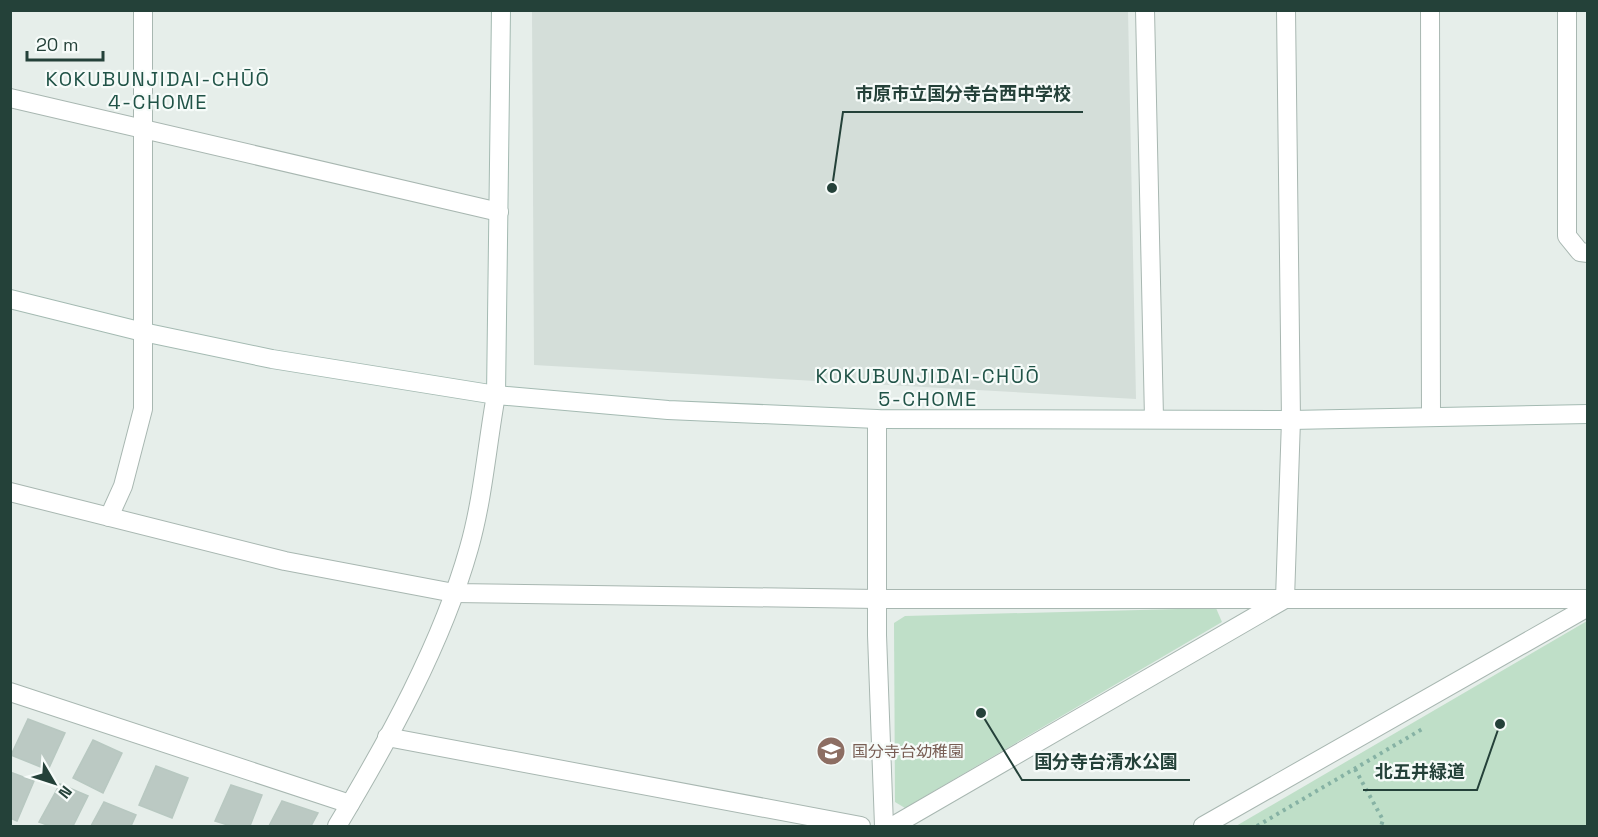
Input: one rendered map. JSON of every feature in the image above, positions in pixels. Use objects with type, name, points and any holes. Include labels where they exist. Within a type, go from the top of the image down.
[{"type":"street","points":[[110,517],[123,486],[143,409],[143,10]]},
{"type":"street","points":[[337,826],[387,736],[436,639],[470,546],[496,395],[501,10]]},
{"type":"street","points":[[1145,10],[1154,418]]},
{"type":"street","points":[[1285,599],[1291,420],[1286,10]]},
{"type":"street","points":[[1430,10],[1431,415]]},
{"type":"street","points":[[1567,10],[1567,236],[1580,252],[1587,253]]},
{"type":"street","points":[[10,98],[499,212]]},
{"type":"street","points":[[10,299],[142,332],[272,359],[496,395],[668,410],[877,419],[1291,420],[1431,415],[1587,414]]},
{"type":"street","points":[[877,419],[877,599],[884,826]]},
{"type":"street","points":[[10,492],[285,561],[454,593],[877,599],[1587,599]]},
{"type":"street","points":[[892,826],[1285,599]]},
{"type":"street","points":[[1203,826],[1587,607]]},
{"type":"street","points":[[10,692],[350,804]]},
{"type":"street","points":[[387,736],[861,826]]},
{"type":"path","points":[[1355,769],[1383,820],[1381,826]]},
{"type":"shaded area","points":[[532,11],[1128,11],[1136,399],[534,365]]},
{"type":"green space","points":[[1216,608],[1222,622],[905,808],[895,802],[894,623],[905,616]]},
{"type":"green space","points":[[1587,621],[1587,826],[1236,826]]},
{"type":"building","points":[[28,719],[65,733],[48,770],[11,755]]},
{"type":"building","points":[[93,740],[122,753],[103,793],[73,778]]},
{"type":"building","points":[[156,766],[188,778],[172,818],[139,805]]},
{"type":"building","points":[[10,772],[34,781],[17,821],[10,818]]},
{"type":"building","points":[[60,784],[88,796],[73,826],[50,826],[39,822]]},
{"type":"building","points":[[231,785],[262,795],[250,826],[231,826],[215,821]]},
{"type":"building","points":[[282,801],[318,813],[311,826],[269,826]]},
{"type":"building","points":[[104,802],[136,815],[131,826],[91,826]]},
{"type":"place","name":"市原市立国分寺台西中学校","points":[[832,188]]},
{"type":"place","name":"国分寺台清水公園","points":[[981,713]]},
{"type":"place","name":"北五井緑道","points":[[1500,724]]},
{"type":"place","name":"国分寺台幼稚園","points":[[831,751]]},
{"type":"district","name":"KOKUBUNJIDAI-CHŪŌ 4-CHOME","points":[[158,90]]},
{"type":"district","name":"KOKUBUNJIDAI-CHŪŌ 5-CHOME","points":[[928,388]]}]
